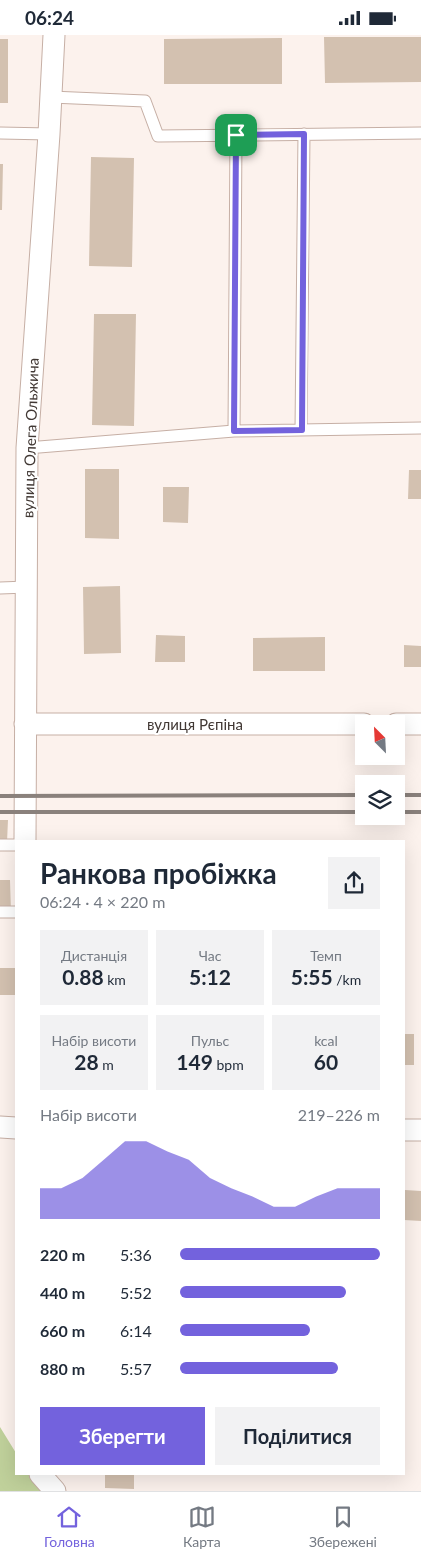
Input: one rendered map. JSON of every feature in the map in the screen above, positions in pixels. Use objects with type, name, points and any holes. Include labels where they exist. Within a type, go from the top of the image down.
[{"type":"street","name":"вулиця Олега Ольжича","points":[[25,840],[27,448],[54,35]]},
{"type":"street","name":"вулиця Рєпіна","points":[[25,724],[355,724]]},
{"type":"street","points":[[405,724],[421,724]]},
{"type":"street","points":[[0,1127],[15,1128]]},
{"type":"street","points":[[405,1130],[421,1130]]},
{"type":"street","points":[[41,1475],[55,1491]]},
{"type":"lane","points":[[51,97],[146,101],[158,136],[421,133]]},
{"type":"lane","points":[[0,133],[49,134]]},
{"type":"lane","points":[[302,430],[304,134]]},
{"type":"lane","points":[[234,431],[236,135]]},
{"type":"lane","points":[[27,448],[234,431],[421,428]]},
{"type":"lane","points":[[0,588],[27,587]]},
{"type":"lane","points":[[0,845],[15,845]]},
{"type":"lane","points":[[0,912],[15,912]]},
{"type":"green space","points":[[0,1427],[15,1451],[15,1475],[30,1475],[41,1491],[0,1491]]},
{"type":"building","points":[[324,37],[421,37],[421,82],[325,83]]},
{"type":"building","points":[[282,38],[282,84],[164,84],[164,39]]},
{"type":"building","points":[[0,39],[8,39],[8,103],[0,103]]},
{"type":"building","points":[[91,157],[134,158],[132,267],[89,266]]},
{"type":"building","points":[[0,164],[3,164],[2,210],[0,210]]},
{"type":"building","points":[[94,314],[136,314],[134,426],[92,425]]},
{"type":"building","points":[[85,469],[119,469],[119,539],[85,538]]},
{"type":"building","points":[[409,470],[421,470],[421,499],[408,499]]},
{"type":"building","points":[[163,487],[189,487],[188,523],[163,522]]},
{"type":"building","points":[[120,586],[121,653],[84,654],[83,587]]},
{"type":"building","points":[[156,635],[185,636],[185,662],[155,662]]},
{"type":"building","points":[[325,637],[325,671],[253,671],[253,638]]},
{"type":"building","points":[[404,645],[421,646],[421,667],[404,667]]},
{"type":"building","points":[[0,820],[8,820],[7,842],[0,842]]},
{"type":"building","points":[[0,880],[10,880],[11,912],[0,912]]},
{"type":"building","points":[[0,968],[15,968],[15,995],[0,995]]},
{"type":"building","points":[[405,1034],[414,1034],[414,1065],[405,1065]]},
{"type":"building","points":[[405,1190],[421,1191],[421,1221],[405,1220]]},
{"type":"building","points":[[105,1475],[134,1475],[134,1489],[105,1488]]},
{"type":"railway","points":[[0,796],[355,795]]},
{"type":"railway","points":[[405,795],[421,795]]},
{"type":"railway","points":[[0,812],[355,812]]},
{"type":"railway","points":[[405,812],[421,812]]},
{"type":"route","points":[[304,134],[302,430],[234,431],[236,135],[304,134]]}]
